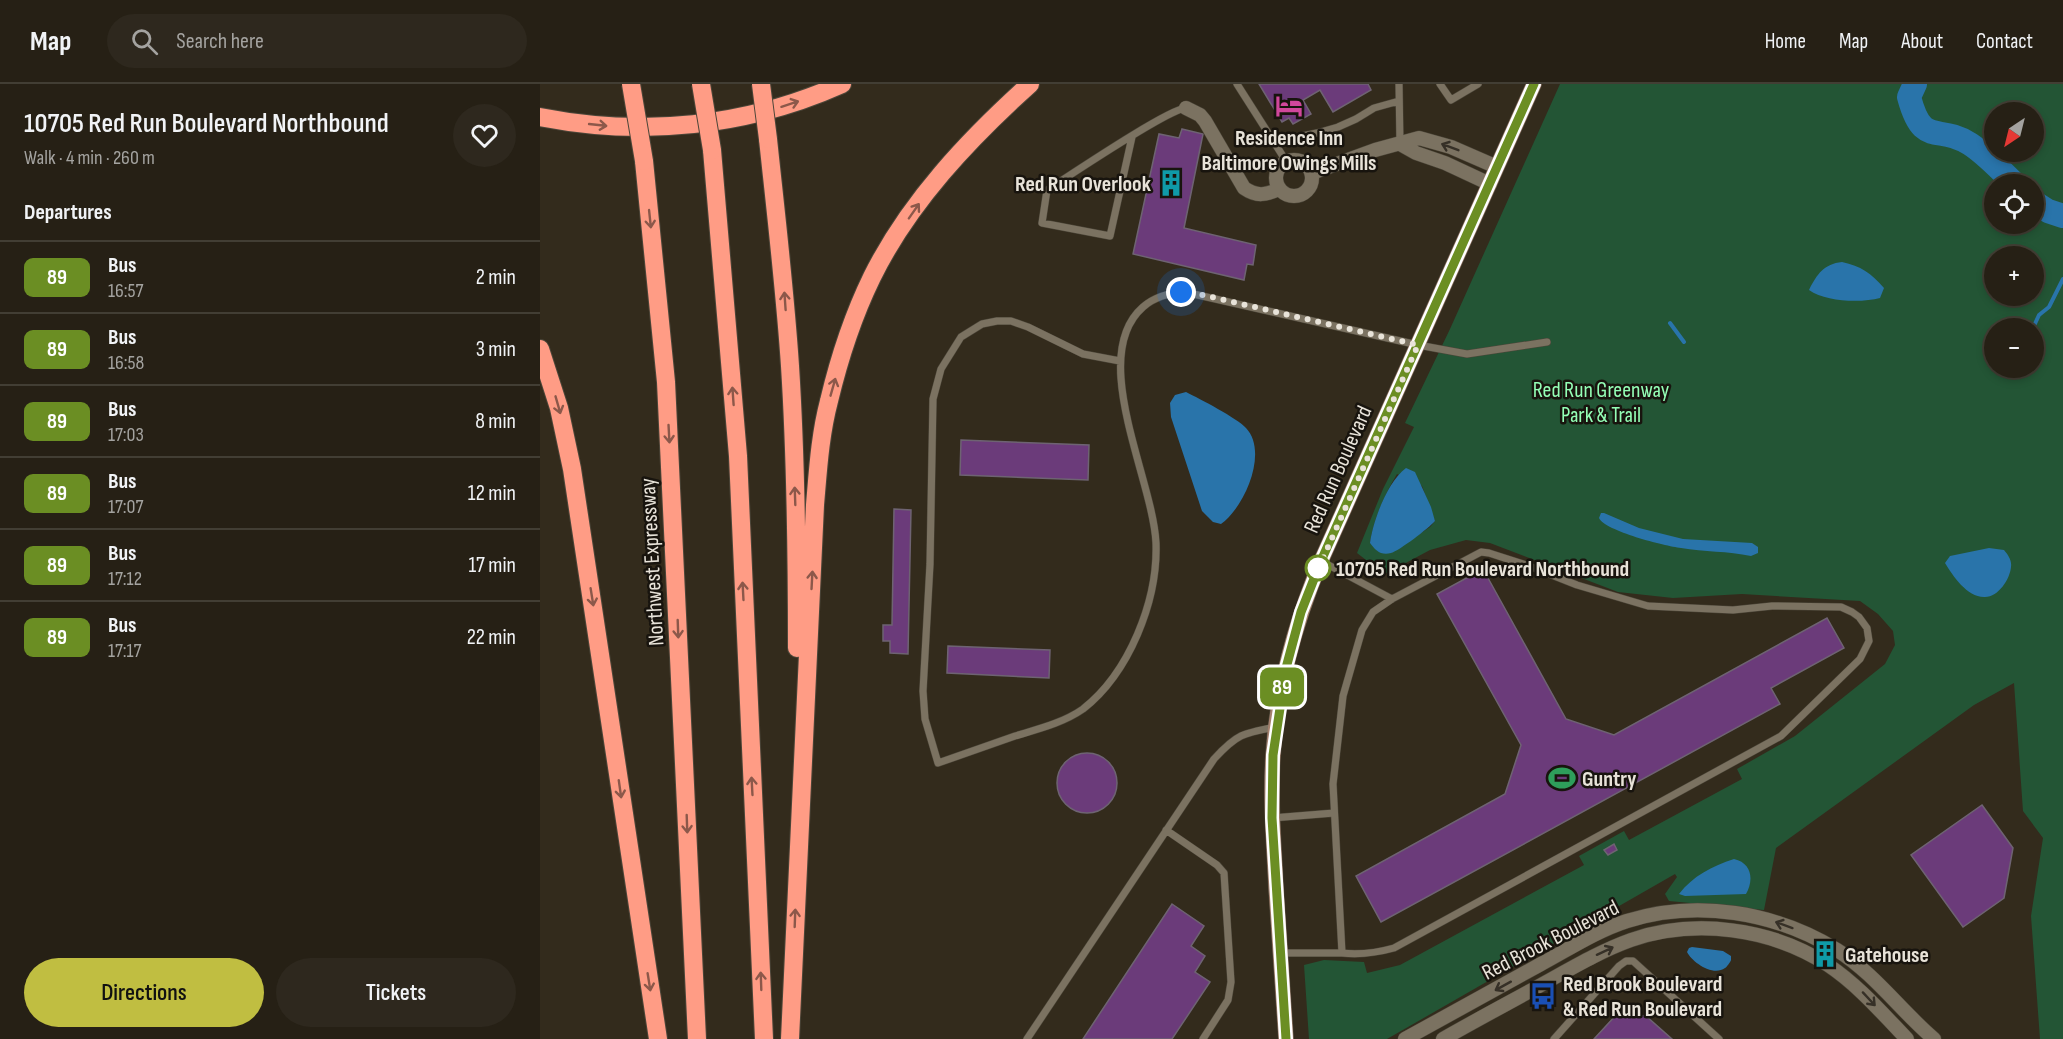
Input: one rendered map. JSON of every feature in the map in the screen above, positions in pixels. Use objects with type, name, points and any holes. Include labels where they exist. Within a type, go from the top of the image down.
[{"type":"highway","name":"Northwest Expressway","points":[[631,84],[644,161],[666,382],[697,1039]]},
{"type":"highway","points":[[701,84],[712,150],[738,456],[764,1039]]},
{"type":"highway","points":[[761,84],[784,288],[794,452],[797,580],[796,890]]},
{"type":"highway","points":[[540,117],[611,127],[687,126],[727,121],[761,113],[795,103],[842,84]]},
{"type":"highway","points":[[790,1039],[819,462],[828,402],[852,324],[873,276],[904,224],[934,182],[986,123],[1030,84]]},
{"type":"highway","points":[[540,349],[559,408],[572,469],[658,1039]]},
{"type":"main road","name":"Red Run Boulevard","points":[[1286,1039],[1272,818],[1276,727],[1293,640],[1301,612],[1321,561],[1534,84]]},
{"type":"street","points":[[1186,108],[1200,115],[1205,121],[1244,188],[1253,194],[1261,195],[1279,189]]},
{"type":"street","points":[[1312,173],[1358,156],[1419,138],[1438,142],[1497,167]]},
{"type":"street","points":[[1400,144],[1490,184]]},
{"type":"street","points":[[1286,161],[1305,163],[1312,173],[1312,184],[1305,193],[1300,196],[1288,196],[1279,189],[1276,174],[1278,168],[1286,161]]},
{"type":"street","name":"Red Brook Boulevard","points":[[1406,1039],[1607,928],[1669,912],[1688,911],[1735,913],[1778,922],[1814,938],[1837,950],[1873,978],[1934,1039]]},
{"type":"street","name":"Red Brook Boulevard","points":[[1443,1039],[1596,955],[1649,935],[1689,929],[1731,930],[1770,938],[1805,952],[1827,964],[1861,991],[1907,1039]]},
{"type":"lane","points":[[1237,84],[1286,161]]},
{"type":"lane","points":[[1399,84],[1400,144]]},
{"type":"lane","points":[[1440,84],[1451,100],[1478,84]]},
{"type":"lane","points":[[1273,142],[1338,127],[1374,108],[1399,101]]},
{"type":"lane","points":[[1132,137],[1110,236],[1042,223],[1047,190],[1132,137],[1177,110],[1186,108]]},
{"type":"lane","points":[[1120,361],[1083,354],[1028,327],[1011,321],[997,321],[982,324],[961,337],[941,369],[933,399],[930,564],[923,691],[925,719],[938,763],[1062,721],[1082,709],[1109,680],[1133,643],[1144,620],[1154,572],[1156,544],[1153,514],[1123,396],[1120,361],[1124,334],[1133,318],[1152,301],[1163,295],[1175,293],[1203,295],[1418,345],[1473,354],[1546,342]]},
{"type":"lane","points":[[1280,953],[1360,955],[1394,948],[1781,736],[1860,659],[1869,641],[1867,628],[1859,617],[1840,607],[1772,606],[1733,610],[1648,606],[1577,585],[1481,552],[1392,599],[1373,612],[1362,630],[1343,696],[1338,731],[1333,784],[1342,953]]},
{"type":"lane","points":[[1321,561],[1392,599]]},
{"type":"lane","points":[[1027,1039],[1214,759],[1232,739],[1276,727]]},
{"type":"lane","points":[[1272,818],[1334,813]]},
{"type":"lane","points":[[1166,830],[1217,865],[1224,873],[1231,982],[1228,1000],[1203,1039]]},
{"type":"lane","points":[[1805,952],[1814,938]]},
{"type":"lane","points":[[1554,1039],[1619,966],[1626,961],[1633,961],[1719,1039]]},
{"type":"green space","name":"Red Run Greenway Park & Trail","points":[[1560,84],[2063,84],[2063,1039],[2040,1039],[2031,916],[2043,838],[2023,811],[2014,683],[1974,705],[1776,848],[1764,910],[1669,901],[1665,894],[1677,877],[1675,874],[1387,1039],[1309,1039],[1304,965],[1324,960],[1364,962],[1367,973],[1400,965],[1584,865],[1579,856],[1624,831],[1629,840],[1742,779],[1737,769],[1795,736],[1885,664],[1895,645],[1893,631],[1878,614],[1860,601],[1742,594],[1673,598],[1618,592],[1490,543],[1466,540],[1430,550],[1387,573],[1357,553],[1383,489],[1414,427],[1405,423],[1450,329]],"holes":[[[1397,474],[1422,486],[1435,521],[1430,527],[1391,553],[1370,543],[1377,516]]]},
{"type":"water","points":[[1842,262],[1860,268],[1875,278],[1884,288],[1880,298],[1863,301],[1834,299],[1809,290],[1822,271],[1830,265]]},
{"type":"water","points":[[1186,392],[1235,419],[1246,428],[1252,438],[1255,451],[1251,479],[1238,506],[1221,524],[1213,522],[1202,511],[1171,417],[1170,403],[1175,395]]},
{"type":"water","points":[[1406,468],[1415,472],[1435,521],[1400,548],[1391,553],[1381,553],[1370,543],[1374,524],[1387,492]]},
{"type":"water","points":[[1601,513],[1639,528],[1683,539],[1752,543],[1758,547],[1758,553],[1751,556],[1662,544],[1612,528],[1599,518]]},
{"type":"water","points":[[1989,548],[2004,550],[2011,564],[2006,582],[1994,594],[1984,597],[1966,590],[1945,563],[1950,556]]},
{"type":"water","points":[[1734,859],[1745,864],[1750,873],[1749,889],[1746,894],[1685,896],[1679,894],[1704,872]]},
{"type":"water","points":[[1692,947],[1723,951],[1731,956],[1731,960],[1726,968],[1709,970],[1698,964],[1687,952]]},
{"type":"building","name":"Residence Inn Baltimore Owings Mills","points":[[1259,84],[1368,84],[1371,90],[1333,112],[1320,90],[1303,100],[1311,114],[1293,124],[1289,118],[1282,122]]},
{"type":"building","name":"Red Run Overlook","points":[[1182,129],[1203,134],[1184,228],[1256,245],[1253,265],[1247,264],[1244,280],[1133,254],[1159,134],[1179,138]]},
{"type":"building","points":[[961,440],[1089,445],[1088,480],[960,475]]},
{"type":"building","points":[[894,509],[911,510],[908,654],[890,653],[890,641],[883,641],[883,625],[892,625]]},
{"type":"building","points":[[1483,569],[1566,719],[1614,735],[1827,618],[1844,648],[1771,688],[1780,704],[1381,922],[1356,876],[1505,794],[1521,745],[1437,594]]},
{"type":"building","points":[[948,646],[1050,650],[1049,678],[947,673]]},
{"type":"building","points":[[1087,753],[1104,758],[1112,766],[1117,783],[1112,800],[1104,808],[1087,813],[1070,808],[1062,800],[1057,783],[1062,766],[1070,758]]},
{"type":"building","points":[[1982,805],[2013,848],[2004,898],[1963,927],[1911,855]]},
{"type":"building","points":[[1614,844],[1617,850],[1608,855],[1604,850]]},
{"type":"building","points":[[1172,904],[1204,926],[1191,946],[1205,956],[1195,972],[1210,982],[1172,1039],[1083,1039]]},
{"type":"building","points":[[1617,1014],[1646,1016],[1672,1039],[1594,1039]]},
{"type":"waterway","points":[[1915,84],[1909,97],[1920,123],[1932,132],[1949,135],[1970,144],[2005,174]]},
{"type":"waterway","points":[[2044,208],[2063,216]]},
{"type":"waterway","points":[[2038,318],[2049,307],[2063,279]]},
{"type":"waterway","points":[[1670,323],[1684,342]]},
{"type":"bus line","name":"89","points":[[1286,1039],[1272,797],[1276,727],[1289,654],[1301,612],[1321,561],[1534,84]]},
{"type":"place","name":"Residence Inn Baltimore Owings Mills","points":[[1289,106]]},
{"type":"place","name":"Red Run Overlook","points":[[1171,183]]},
{"type":"place","name":"10705 Red Run Boulevard Northbound","points":[[1318,568]]},
{"type":"place","name":"Guntry","points":[[1562,778]]},
{"type":"place","name":"Gatehouse","points":[[1825,954]]},
{"type":"place","name":"Red Brook Boulevard & Red Run Boulevard","points":[[1543,996]]},
{"type":"route","points":[[1181,292],[1203,295],[1418,345],[1316,574],[1318,568]]}]
